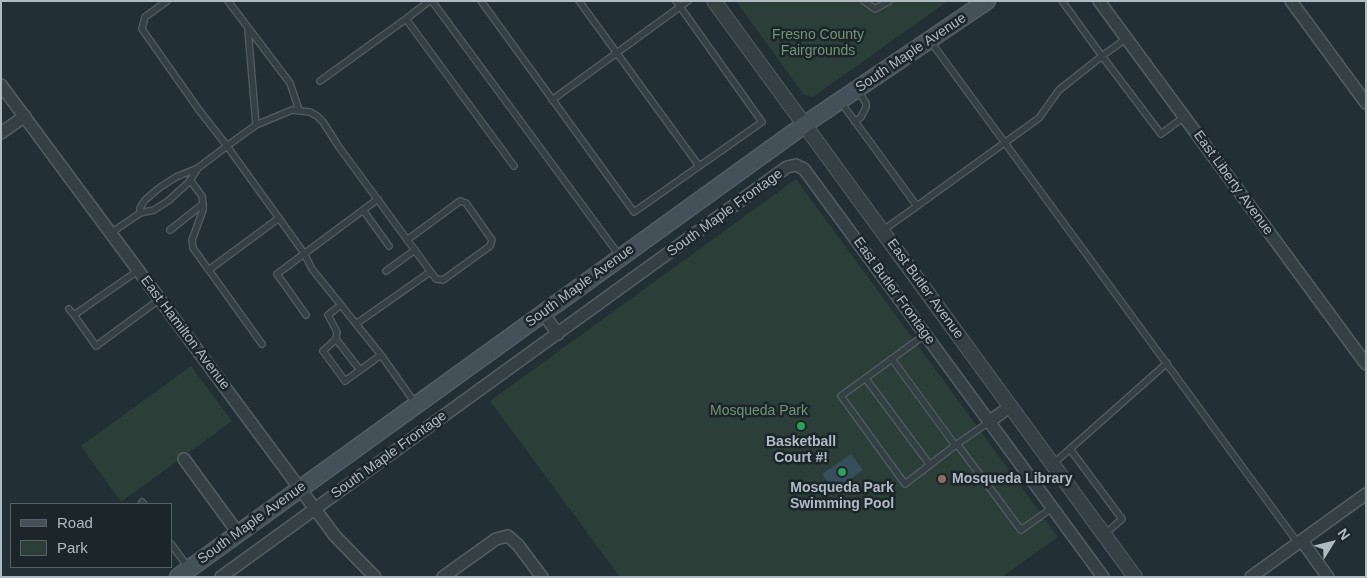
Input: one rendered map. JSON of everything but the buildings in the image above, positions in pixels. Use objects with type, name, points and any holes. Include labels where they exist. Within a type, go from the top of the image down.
[{"type":"main road","name":"South Maple Avenue","points":[[184,573],[804,125],[986,1]]},
{"type":"street","name":"East Butler Avenue","points":[[714,1],[1135,577]]},
{"type":"street","name":"East Liberty Avenue","points":[[1100,1],[1366,364]]},
{"type":"street","points":[[1292,1],[1366,103]]},
{"type":"street","name":"East Hamilton Avenue","points":[[1,85],[335,536],[375,577]]},
{"type":"street","points":[[1,133],[25,116]]},
{"type":"street","name":"South Maple Frontage","points":[[221,577],[787,167],[796,166]]},
{"type":"street","name":"East Butler Frontage","points":[[796,166],[804,169],[1103,577]]},
{"type":"street","points":[[544,313],[558,334]]},
{"type":"street","points":[[990,421],[1010,406]]},
{"type":"street","points":[[184,459],[238,533]]},
{"type":"street","points":[[1251,577],[1366,494]]},
{"type":"street","points":[[443,577],[496,539],[508,536],[518,544],[542,577]]},
{"type":"street","points":[[1300,542],[1328,577]]},
{"type":"lane","points":[[167,1],[144,17],[142,28],[199,110],[228,146],[304,253],[312,269],[381,355],[416,405]]},
{"type":"lane","points":[[228,1],[290,83],[299,110]]},
{"type":"lane","points":[[320,81],[430,1],[620,257]]},
{"type":"lane","points":[[481,1],[634,212],[762,122],[678,4]]},
{"type":"lane","points":[[579,1],[700,166]]},
{"type":"lane","points":[[552,100],[678,4],[688,1]]},
{"type":"lane","points":[[864,1],[875,9],[889,1]]},
{"type":"lane","points":[[1062,1],[1162,134],[1184,117]]},
{"type":"lane","points":[[406,19],[514,166]]},
{"type":"lane","points":[[248,28],[256,125]]},
{"type":"lane","points":[[882,231],[1039,118],[1059,90],[1126,38]]},
{"type":"lane","points":[[930,40],[1300,542]]},
{"type":"lane","points":[[855,122],[861,117],[866,107],[866,103],[856,90]]},
{"type":"lane","points":[[840,101],[917,206]]},
{"type":"lane","points":[[140,213],[140,208],[145,200],[159,188],[198,168],[256,125],[292,110],[299,110],[317,116],[323,122],[339,147],[430,272],[436,279],[443,280],[490,246],[492,240],[466,203],[460,201],[407,240]]},
{"type":"lane","points":[[111,233],[140,213],[154,210],[181,190],[198,168]]},
{"type":"lane","points":[[190,180],[202,196],[203,204],[203,210],[192,244],[262,344]]},
{"type":"lane","points":[[306,315],[276,274],[378,199]]},
{"type":"lane","points":[[170,230],[203,204]]},
{"type":"lane","points":[[363,210],[389,246]]},
{"type":"lane","points":[[210,269],[279,218]]},
{"type":"lane","points":[[386,271],[415,250]]},
{"type":"lane","points":[[74,316],[139,270]]},
{"type":"lane","points":[[356,324],[430,272]]},
{"type":"lane","points":[[68,309],[96,346],[160,299]]},
{"type":"lane","points":[[341,305],[328,315],[337,332],[336,339],[323,350],[345,381],[381,355]]},
{"type":"lane","points":[[926,334],[842,396],[905,484],[956,444],[990,421]]},
{"type":"lane","points":[[336,339],[360,370]]},
{"type":"lane","points":[[892,359],[1021,530],[1053,508]]},
{"type":"lane","points":[[1053,464],[1167,363]]},
{"type":"lane","points":[[866,378],[930,465]]},
{"type":"lane","points":[[1070,449],[1122,519],[1104,534]]},
{"type":"lane","points":[[172,546],[184,573]]},
{"type":"green space","name":"Fresno County Fairgrounds","points":[[736,1],[948,1],[813,97],[804,95]]},
{"type":"green space","name":"Mosqueda Park","points":[[796,179],[1058,537],[1002,577],[620,577],[490,401]]},
{"type":"green space","points":[[191,366],[232,421],[121,502],[81,446]]},
{"type":"water","name":"Mosqueda Park Swimming Pool","points":[[851,454],[863,470],[834,491],[822,474]]},
{"type":"place","name":"Basketball Court #!","points":[[801,426]]},
{"type":"place","name":"Mosqueda Park Swimming Pool","points":[[842,472]]},
{"type":"place","name":"Mosqueda Library","points":[[942,479]]}]
